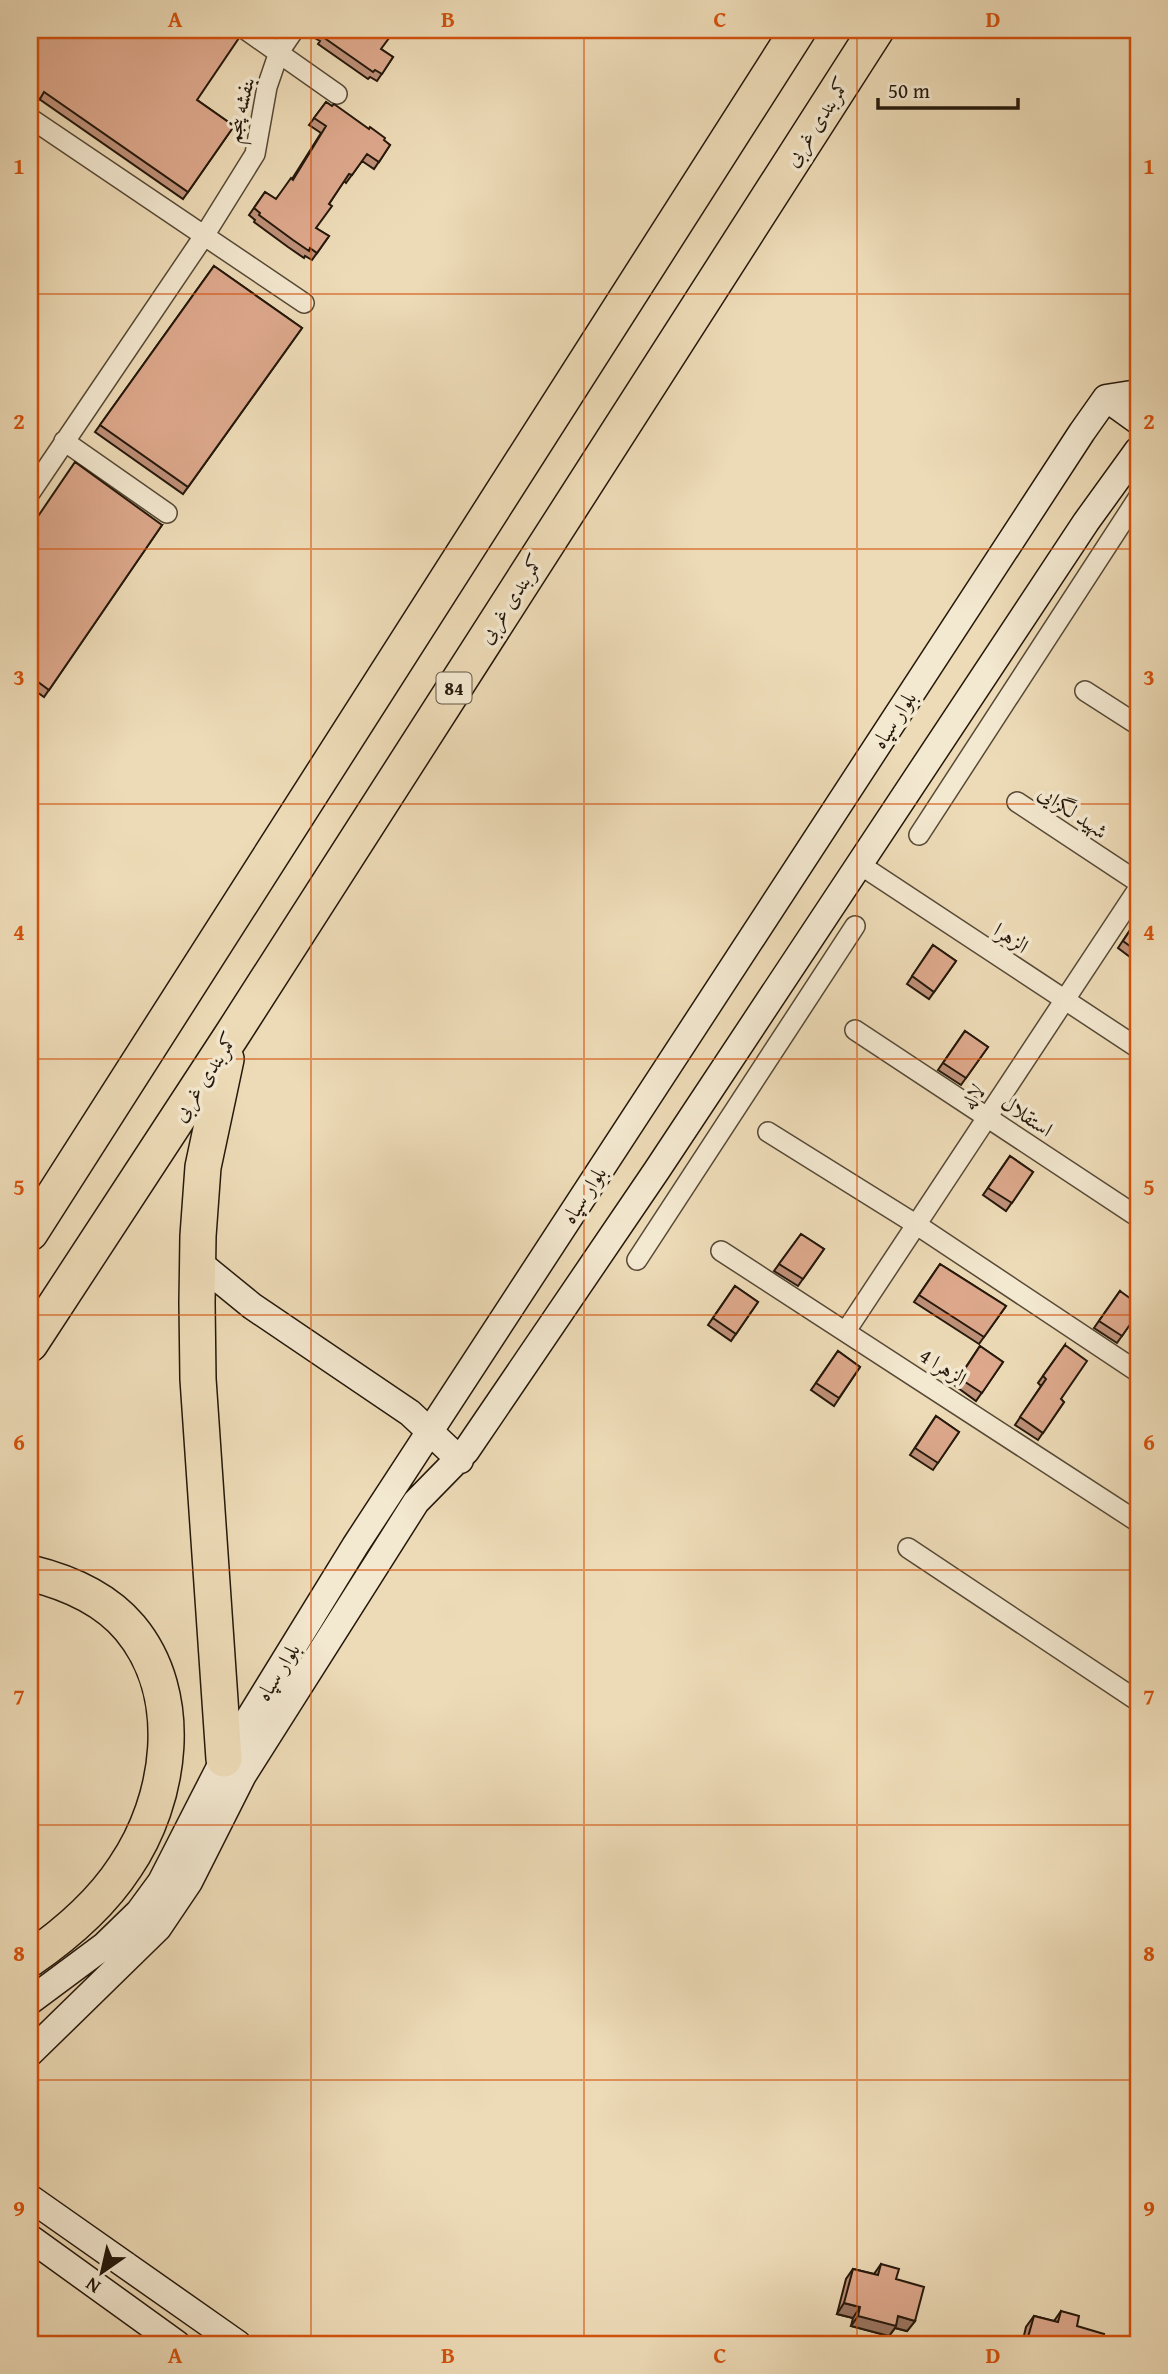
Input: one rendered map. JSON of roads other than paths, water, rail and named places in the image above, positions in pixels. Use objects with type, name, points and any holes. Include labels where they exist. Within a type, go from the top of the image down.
[{"type":"highway","points":[[30,1233],[798,30]]},
{"type":"highway","name":"کمربندی غربی","points":[[30,1344],[232,1035],[876,30]]},
{"type":"highway","points":[[221,1783],[198,1379],[198,1262],[203,1167],[232,1035]]},
{"type":"highway","points":[[30,1573],[80,1590],[107,1606],[129,1626],[145,1648],[158,1678],[165,1730],[161,1785],[148,1825],[125,1868],[84,1915],[30,1959]]},
{"type":"main road","points":[[1106,398],[1138,393]]},
{"type":"main road","points":[[1106,398],[1138,421]]},
{"type":"main road","name":"بلوار سپاه","points":[[30,2001],[104,1946],[139,1912],[161,1882],[221,1783],[348,1558],[1106,398]]},
{"type":"main road","name":"بلوار سپاه","points":[[30,2053],[158,1928],[189,1882],[221,1783],[243,1774],[416,1502],[460,1460],[743,1040],[1086,522],[1138,450]]},
{"type":"main road","points":[[198,1262],[253,1306],[410,1413],[460,1460]]},
{"type":"main road","points":[[30,2198],[238,2344]]},
{"type":"main road","points":[[30,2238],[177,2344]]},
{"type":"street","points":[[246,30],[337,94]]},
{"type":"street","name":"بنفشه پنجم","points":[[30,493],[204,236],[255,154],[267,87],[279,52],[294,30]]},
{"type":"street","points":[[30,118],[304,303]]},
{"type":"street","points":[[64,441],[167,513]]},
{"type":"street","points":[[919,835],[1138,498]]},
{"type":"street","points":[[1003,646],[1029,666]]},
{"type":"street","points":[[1085,691],[1138,725]]},
{"type":"street","name":"شهید لگزایی","points":[[1017,802],[1138,882]]},
{"type":"street","name":"الزهرا","points":[[859,864],[1138,1048]]},
{"type":"street","name":"لاله","points":[[846,1331],[1138,889]]},
{"type":"street","points":[[637,1260],[855,926]]},
{"type":"street","name":"استقلال","points":[[855,1030],[1138,1217]]},
{"type":"street","points":[[743,1040],[769,1059]]},
{"type":"street","points":[[768,1132],[916,1225],[1138,1372]]},
{"type":"street","name":"الزهرا 4","points":[[721,1251],[1138,1522]]},
{"type":"street","points":[[908,1548],[1138,1701]]}]
